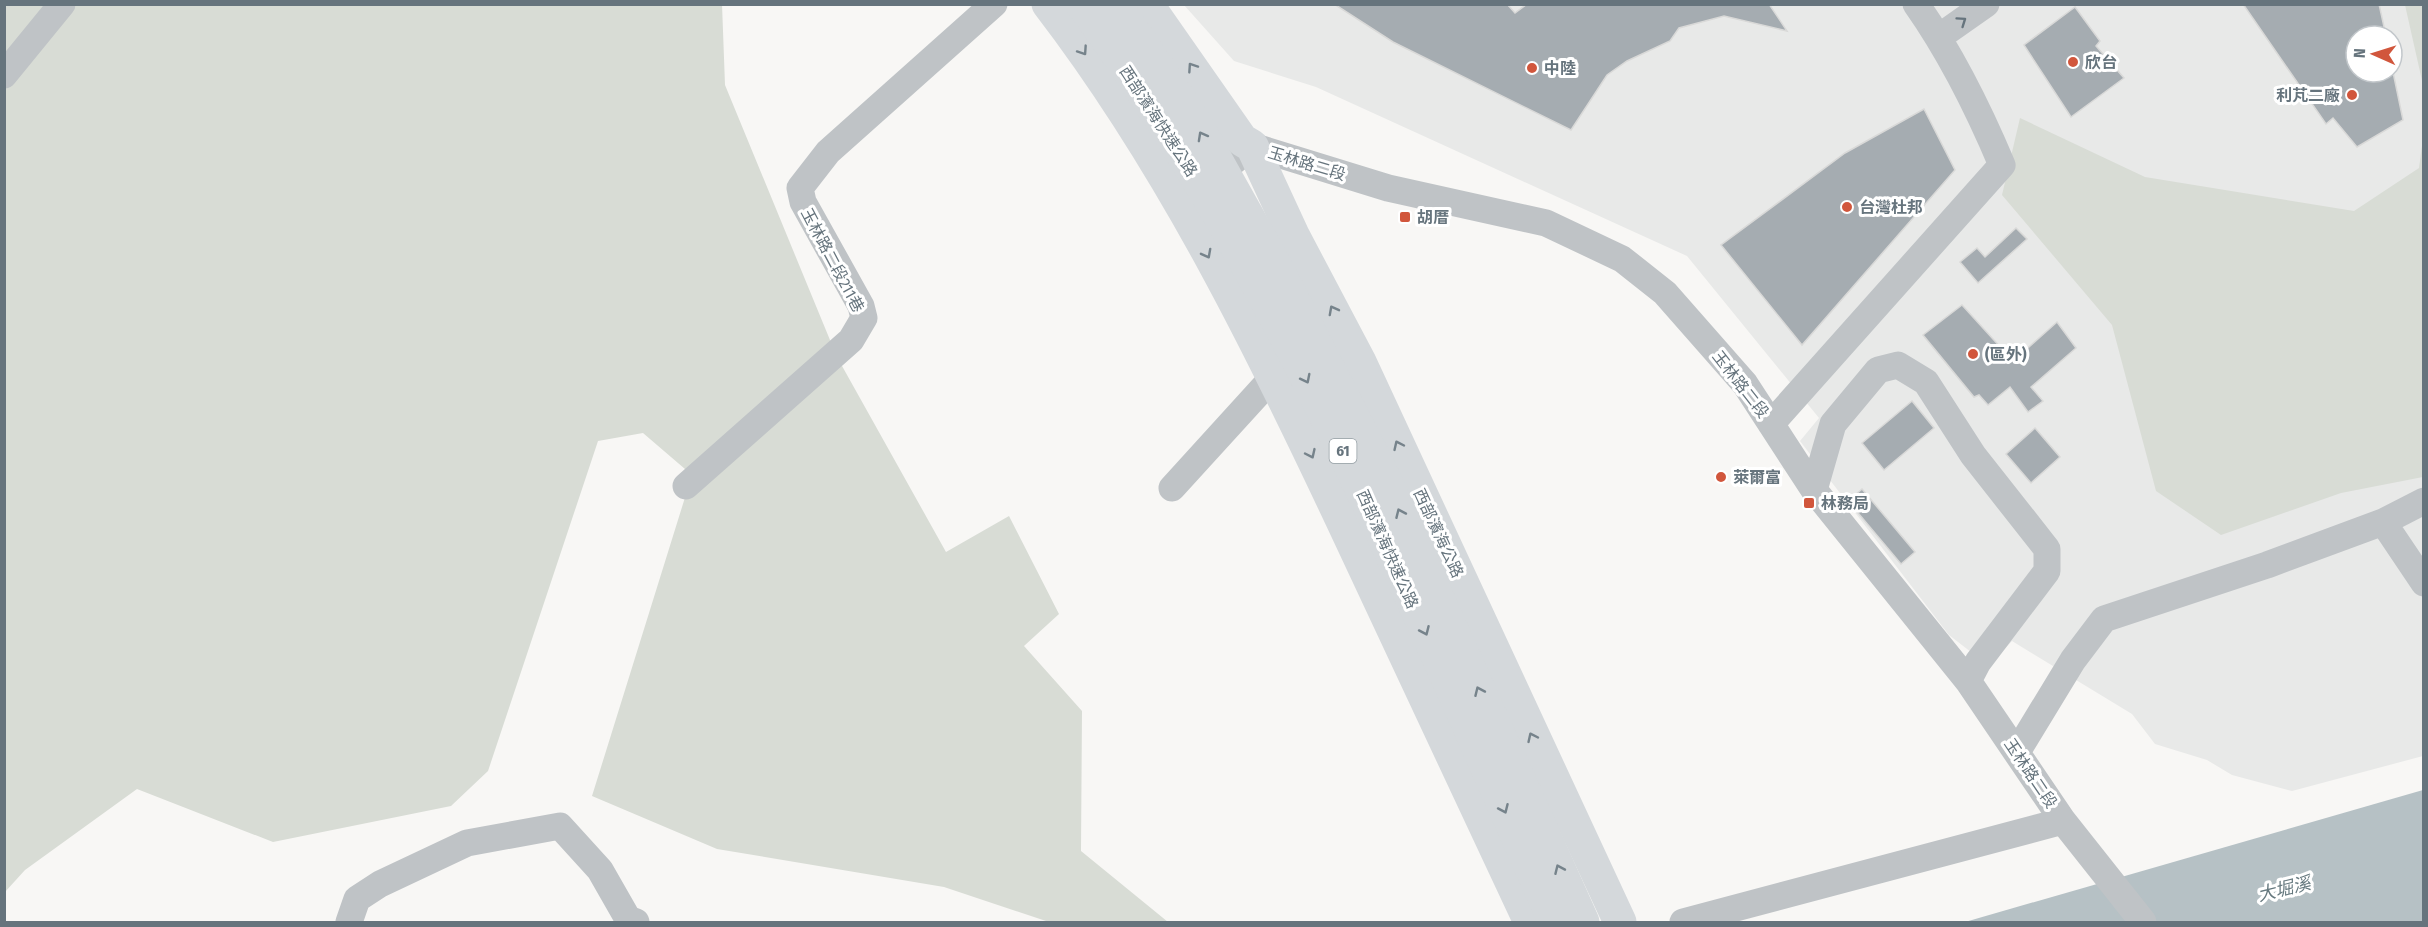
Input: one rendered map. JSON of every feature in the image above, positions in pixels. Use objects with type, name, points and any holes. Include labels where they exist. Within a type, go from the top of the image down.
[{"type":"main road","name":"61","points":[[1048,4],[1082,48],[1179,203],[1272,375],[1530,922]]},
{"type":"main road","name":"西部濱海快速公路","points":[[1082,4],[1171,134],[1258,285],[1337,438],[1358,479],[1555,922]]},
{"type":"main road","name":"西部濱海快速公路","points":[[1115,4],[1195,122],[1278,270],[1381,471],[1583,922]]},
{"type":"main road","name":"玉林路二段","points":[[1147,4],[1242,140],[1252,146]]},
{"type":"main road","name":"西部濱海公路","points":[[1252,146],[1293,235],[1360,362],[1620,922]]},
{"type":"street","points":[[4,75],[62,4]]},
{"type":"street","name":"玉林路二段211巷","points":[[686,486],[851,340],[864,318],[861,306],[803,202],[801,188],[828,152],[994,4]]},
{"type":"street","points":[[1771,424],[2002,165],[1976,103],[1931,16],[1986,4]]},
{"type":"street","name":"玉林路二段","points":[[1179,203],[1214,178],[1252,146],[1388,188],[1546,223],[1622,259],[1665,293],[1744,384],[1814,490],[1968,681],[2068,828],[2143,922]]},
{"type":"street","points":[[1172,488],[1272,375],[1295,330],[1240,232],[1214,178]]},
{"type":"street","points":[[1814,490],[1833,424],[1878,370],[1898,365],[1926,382],[1973,455],[2047,549],[2047,572],[1978,662],[1968,681]]},
{"type":"street","points":[[2017,752],[2073,660],[2104,620],[2267,565],[2383,522],[2424,501]]},
{"type":"street","points":[[2383,522],[2424,583]]},
{"type":"street","points":[[349,922],[357,899],[467,843],[560,826],[600,870],[628,919],[636,922]]},
{"type":"street","points":[[1683,922],[2068,828]]},
{"type":"shaded area","points":[[722,4],[725,85],[837,357],[946,552],[1009,516],[1059,614],[1024,646],[1082,711],[1081,851],[1168,922],[1049,922],[944,887],[717,849],[592,796],[692,475],[643,433],[598,441],[488,771],[451,806],[273,842],[137,789],[25,870],[5,892],[5,5]]},
{"type":"shaded area","points":[[1184,5],[2423,5],[2423,756],[2292,791],[2232,775],[2207,760],[2155,744],[2132,714],[2012,641],[1989,666],[1949,635],[1800,441],[1819,418],[1687,256],[1316,87],[1234,61]]},
{"type":"shaded area","points":[[2405,5],[2423,5],[2423,85]]},
{"type":"shaded area","points":[[2020,118],[2145,177],[2354,211],[2419,168],[2423,138],[2423,477],[2341,493],[2221,535],[2156,491],[2112,325],[2002,195]]},
{"type":"water","name":"大堀溪","points":[[2423,790],[2423,922],[1965,922]]},
{"type":"building","name":"中陸","points":[[1334,4],[1507,4],[1515,13],[1527,4],[1769,4],[1787,31],[1724,16],[1679,28],[1670,41],[1627,61],[1607,75],[1571,130],[1393,42]]},
{"type":"building","name":"利芃二廠","points":[[2243,4],[2379,4],[2383,24],[2344,24],[2344,84],[2396,84],[2403,120],[2357,147],[2333,118],[2326,124]]},
{"type":"building","name":"欣台","points":[[2075,7],[2100,41],[2096,46],[2124,78],[2071,117],[2024,45]]},
{"type":"building","name":"台灣杜邦","points":[[1924,109],[1955,170],[1802,345],[1721,245],[1845,153]]},
{"type":"building","points":[[2016,228],[2027,239],[1978,283],[1960,262],[1977,248],[1985,257]]},
{"type":"building","name":"(區外)","points":[[1962,305],[2013,361],[2057,322],[2076,348],[2031,387],[2043,401],[2028,412],[2010,387],[1988,405],[1979,395],[1974,397],[1923,335]]},
{"type":"building","points":[[1912,401],[1934,428],[1884,470],[1862,443]]},
{"type":"building","points":[[2035,428],[2060,457],[2031,483],[2006,454]]},
{"type":"building","points":[[1862,489],[1915,552],[1901,564],[1848,501]]},
{"type":"place","name":"欣台","points":[[2073,62]]},
{"type":"place","name":"中陸","points":[[1532,68]]},
{"type":"place","name":"利芃二廠","points":[[2352,95]]},
{"type":"place","name":"台灣杜邦","points":[[1847,207]]},
{"type":"place","name":"胡厝","points":[[1405,217]]},
{"type":"place","name":"(區外)","points":[[1973,354]]},
{"type":"place","name":"萊爾富","points":[[1721,477]]},
{"type":"place","name":"林務局","points":[[1809,503]]}]
